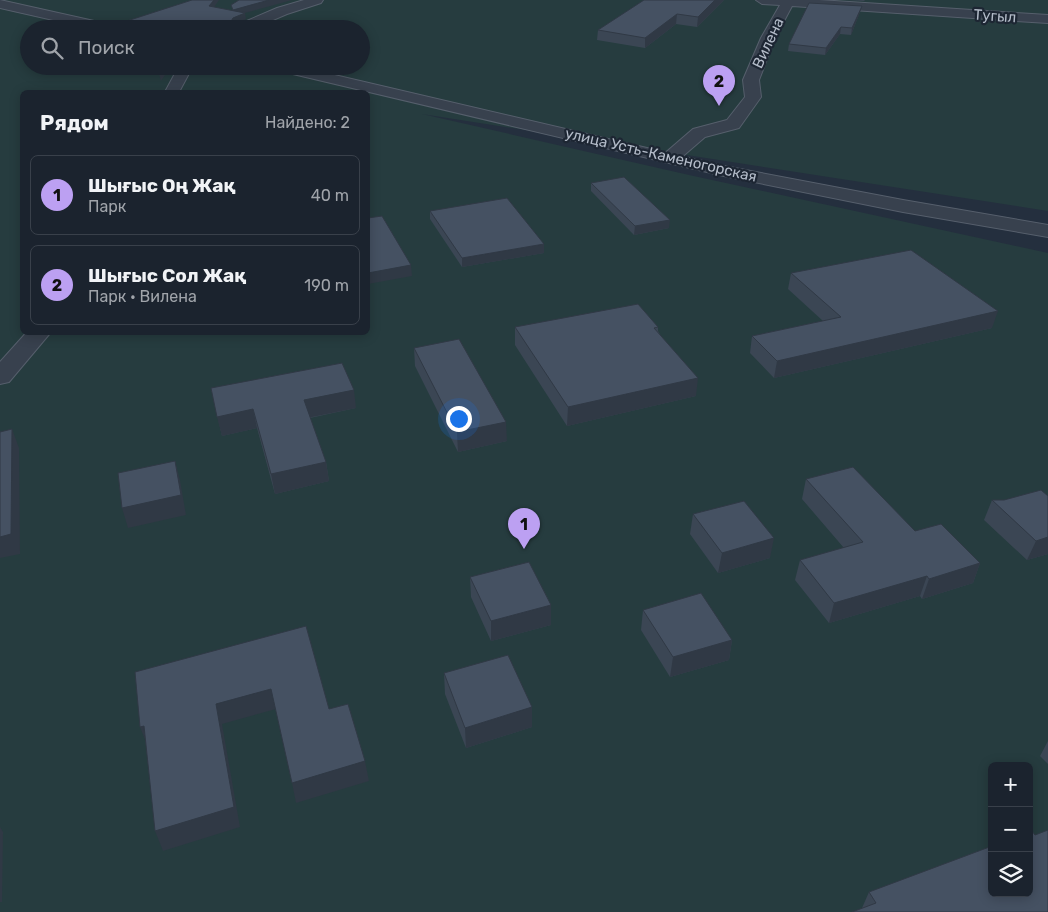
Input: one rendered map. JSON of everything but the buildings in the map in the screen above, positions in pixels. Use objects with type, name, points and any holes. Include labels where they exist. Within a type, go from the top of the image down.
[{"type":"street","points":[[261,20],[317,0]]},
{"type":"street","name":"Тугыл","points":[[762,0],[1048,19]]},
{"type":"street","name":"Вилена","points":[[670,158],[700,133],[733,124],[754,97],[751,80],[768,38],[788,2]]},
{"type":"street","points":[[0,4],[72,20]]},
{"type":"street","points":[[173,90],[181,75]]},
{"type":"street","name":"улица Усть-Каменогорская","points":[[315,75],[670,158],[902,206],[1048,231]]},
{"type":"street","points":[[0,377],[37,335]]},
{"type":"green space","points":[[0,0],[1048,0],[1048,211],[422,114],[689,175],[1048,253],[1048,912],[0,912]]},
{"type":"place","name":"Шығыс Сол Жақ","points":[[719,106]]},
{"type":"place","name":"Шығыс Оң Жақ","points":[[524,549]]}]
